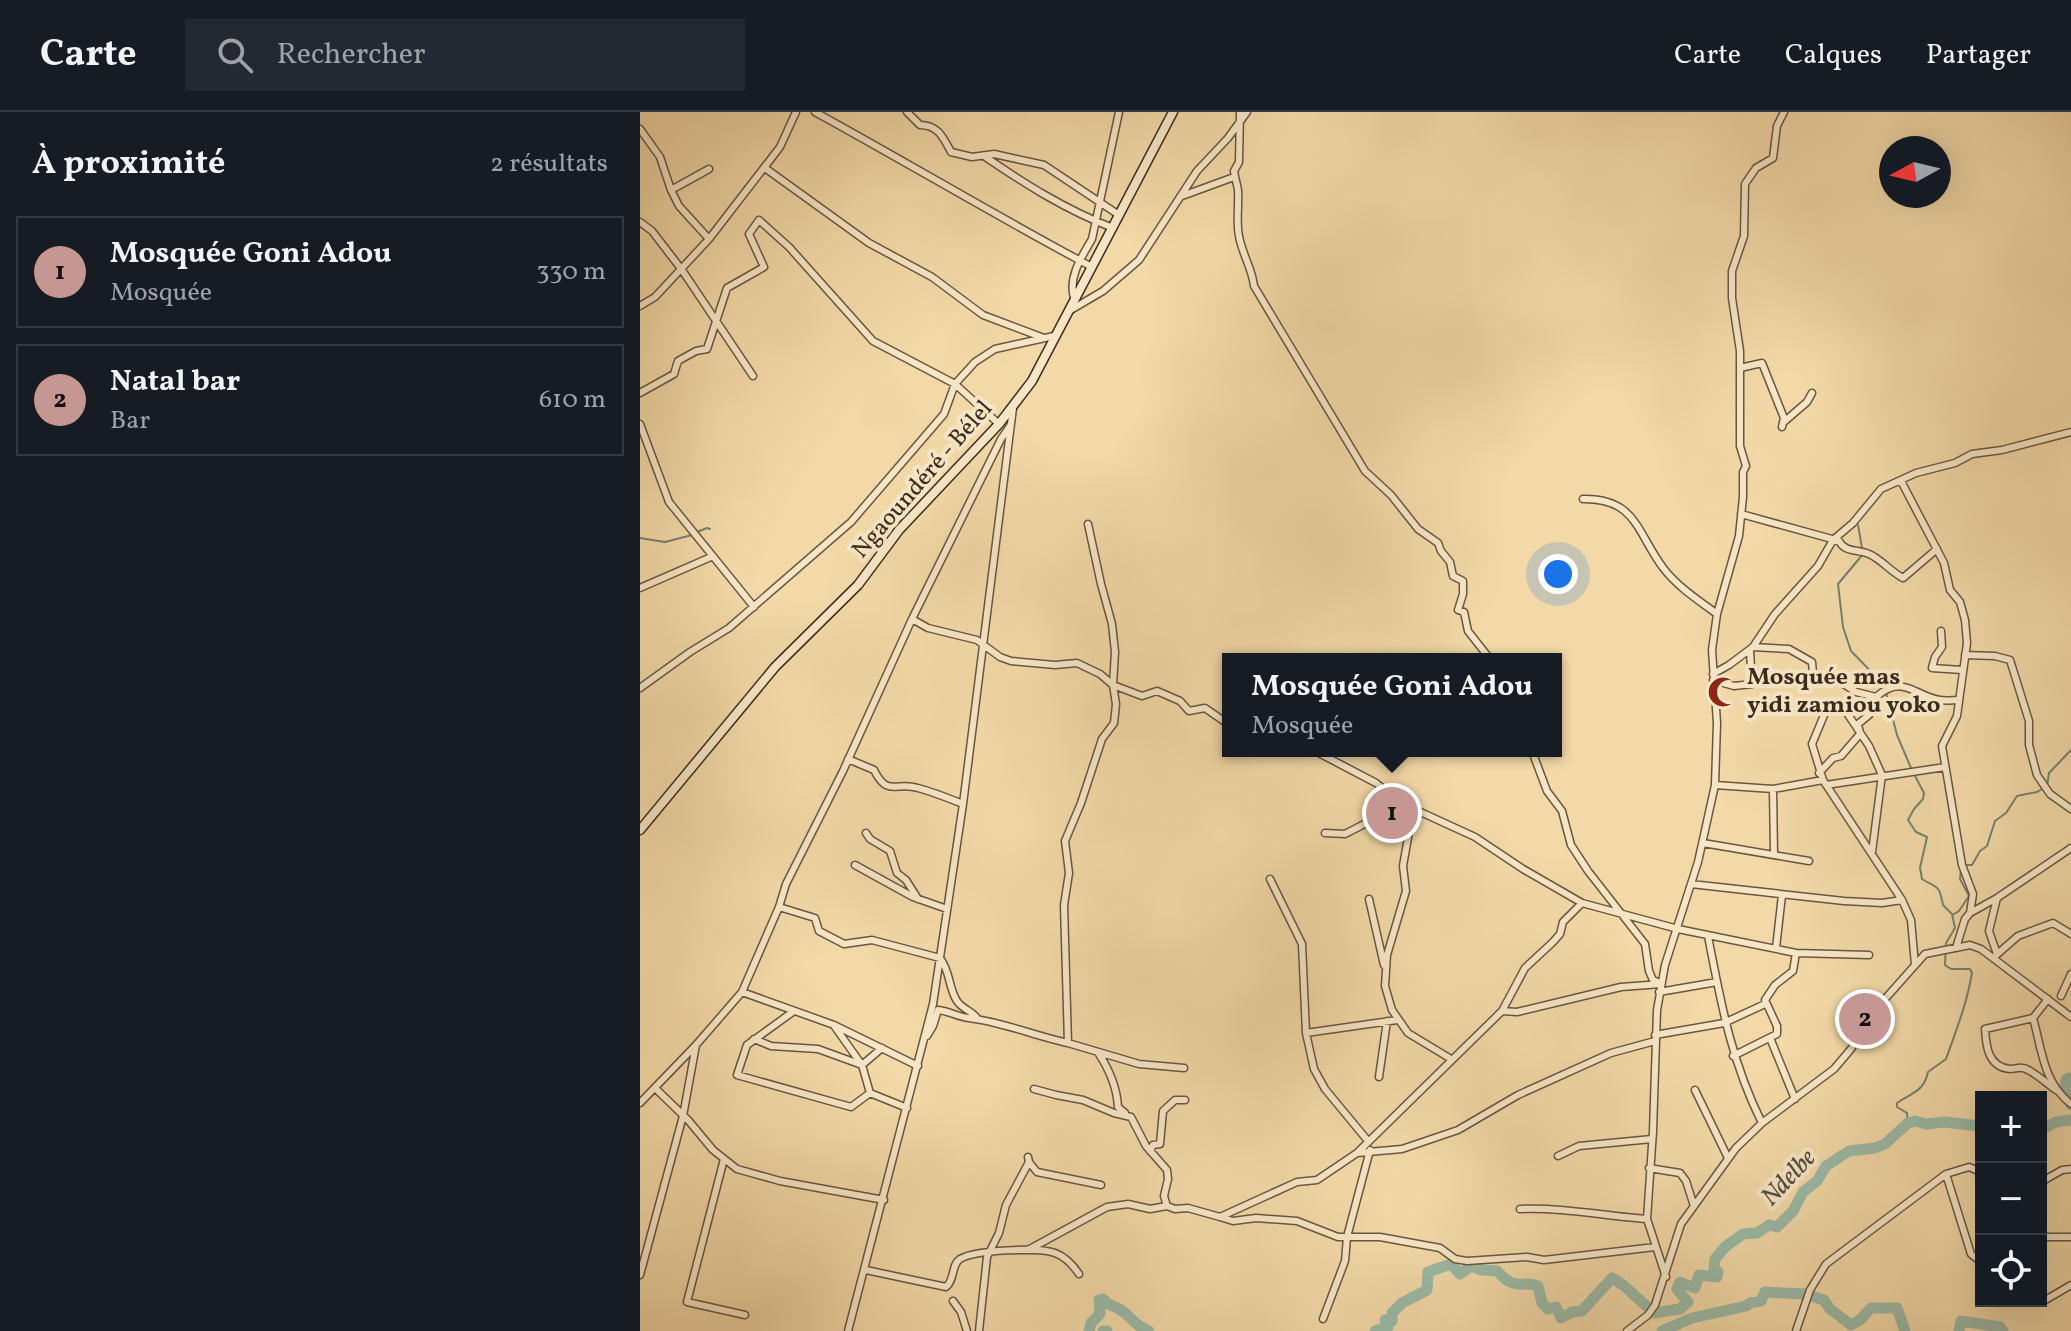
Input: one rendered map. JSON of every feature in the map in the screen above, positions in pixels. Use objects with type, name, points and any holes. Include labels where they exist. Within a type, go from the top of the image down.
[{"type":"main road","name":"Ngaoundéré - Bélel","points":[[640,830],[775,667],[858,585],[899,530],[1013,408],[1032,381],[1173,112]]},
{"type":"street","points":[[640,306],[655,297],[709,239],[780,147],[796,112]]},
{"type":"street","points":[[815,112],[1092,267]]},
{"type":"street","points":[[907,112],[920,125],[928,125],[941,132],[951,152],[972,157],[994,154],[1044,165],[1119,215]]},
{"type":"street","points":[[1074,298],[1071,287],[1092,239],[1119,112]]},
{"type":"street","points":[[1240,112],[1239,162],[1234,177],[1238,190],[1239,238],[1244,259],[1253,273],[1254,286],[1365,471],[1391,495],[1418,529],[1438,543],[1448,558],[1453,576],[1463,581],[1458,610],[1464,612],[1468,631],[1485,653]]},
{"type":"street","points":[[1069,311],[1103,291],[1139,260],[1197,171],[1247,112]]},
{"type":"street","points":[[1666,1277],[1647,1219],[1659,992],[1703,843],[1715,785],[1717,723],[1712,650],[1717,614],[1739,536],[1746,466],[1740,446],[1740,368],[1732,271],[1744,236],[1745,184],[1756,168],[1773,158],[1777,126],[1784,112]]},
{"type":"street","points":[[640,129],[660,157],[679,206],[709,239]]},
{"type":"street","points":[[983,155],[1024,184],[1113,228]]},
{"type":"street","points":[[765,168],[869,243],[932,277],[983,315],[1044,338]]},
{"type":"street","points":[[671,190],[709,169]]},
{"type":"street","points":[[1180,197],[1234,177]]},
{"type":"street","points":[[640,393],[674,374],[678,361],[707,349],[727,288],[764,267],[749,234],[759,220],[789,247],[873,341],[955,384],[999,424]]},
{"type":"street","points":[[640,222],[652,231],[682,270],[753,376]]},
{"type":"street","points":[[640,688],[729,628],[851,522],[944,414],[955,384],[975,362],[995,349],[1054,336]]},
{"type":"street","points":[[1740,368],[1762,363],[1784,424],[1812,393]]},
{"type":"street","points":[[848,1331],[909,1108],[940,958],[963,804],[1013,408]]},
{"type":"street","points":[[640,1103],[742,992],[786,884],[912,619],[1001,439],[1013,423]]},
{"type":"street","points":[[640,424],[669,502],[754,607]]},
{"type":"street","points":[[1713,677],[1752,649],[1775,614],[1818,566],[1833,540],[1853,523],[1881,489],[1972,454],[2002,450],[2071,432]]},
{"type":"street","points":[[1901,481],[1944,563],[1950,590],[1960,602],[1965,620],[1967,643],[1957,716],[1942,746],[1963,869],[1973,894],[1970,913]]},
{"type":"street","points":[[1583,499],[1603,499],[1617,504],[1635,522],[1664,568],[1685,591],[1717,614]]},
{"type":"street","points":[[1741,514],[1839,541],[1847,550],[1873,555],[1903,578],[1937,549]]},
{"type":"street","points":[[1068,1043],[1064,905],[1069,873],[1065,841],[1102,739],[1114,723],[1116,704],[1112,624],[1088,524]]},
{"type":"street","points":[[640,588],[711,557]]},
{"type":"street","points":[[912,619],[928,628],[983,644],[1011,661],[1055,665],[1077,663],[1100,674],[1113,685],[1142,696],[1146,692],[1157,691],[1180,701],[1189,711],[1205,708],[1222,720]]},
{"type":"street","points":[[1941,631],[1942,647],[1932,668],[1962,670]]},
{"type":"street","points":[[1713,677],[1734,686],[1752,684],[1752,649]]},
{"type":"street","points":[[1752,649],[1789,649],[1812,662],[1813,674],[1871,697],[1876,697],[1886,688],[1902,686],[1938,700],[1959,700]]},
{"type":"street","points":[[1965,655],[2010,660],[2029,721],[2029,745],[2037,775],[2050,794],[2071,809]]},
{"type":"street","points":[[1860,734],[1858,724],[1869,715],[1871,697]]},
{"type":"street","points":[[1872,852],[1882,775],[1869,746],[1847,713],[1836,704],[1830,705],[1812,744],[1823,779],[1902,900],[1911,920],[1915,965]]},
{"type":"street","points":[[1823,779],[1833,758],[1841,756],[1860,734]]},
{"type":"street","points":[[1326,757],[1384,788],[1403,804],[1475,837],[1582,903],[1678,929],[1796,953],[1869,955]]},
{"type":"street","points":[[1534,757],[1547,791],[1562,811],[1571,845],[1645,944],[1649,971],[1653,980],[1661,984]]},
{"type":"street","points":[[848,759],[874,770],[880,781],[893,788],[915,786],[963,804]]},
{"type":"street","points":[[1715,785],[1773,789],[1823,779],[1945,767]]},
{"type":"street","points":[[1773,789],[1774,855]]},
{"type":"street","points":[[1325,833],[1345,834],[1403,804]]},
{"type":"street","points":[[1413,809],[1403,866],[1406,891],[1387,955],[1385,986],[1397,1020],[1408,1033],[1451,1059]]},
{"type":"street","points":[[866,833],[890,851],[897,873],[918,899]]},
{"type":"street","points":[[1703,843],[1809,861]]},
{"type":"street","points":[[1949,949],[1970,913],[2071,848]]},
{"type":"street","points":[[855,865],[918,899],[947,909]]},
{"type":"street","points":[[1270,879],[1302,944],[1306,1033],[1314,1069],[1325,1089],[1368,1141]]},
{"type":"street","points":[[1691,884],[1882,903],[1902,900]]},
{"type":"street","points":[[1776,948],[1782,895]]},
{"type":"street","points":[[1996,956],[1989,931],[1997,898]]},
{"type":"street","points":[[1369,899],[1386,973]]},
{"type":"street","points":[[1220,1217],[1297,1182],[1317,1180],[1357,1153],[1502,1011],[1525,968],[1553,942],[1560,934],[1563,922],[1582,903]]},
{"type":"street","points":[[779,907],[815,918],[819,931],[844,944],[872,940],[940,958],[948,970],[953,995],[959,1006],[974,1013],[977,1018]]},
{"type":"street","points":[[1996,956],[2018,936],[2053,923],[2071,934]]},
{"type":"street","points":[[1708,936],[1733,1056],[1762,1123]]},
{"type":"street","points":[[1627,1331],[1648,1315],[1655,1305],[1681,1224],[1728,1158],[1762,1123],[1834,1069],[1851,1049],[1868,1018],[1925,954],[1970,945],[1996,956],[2071,1017]]},
{"type":"street","points":[[1733,1056],[1778,1031],[1765,1004],[1766,995],[1793,971],[1796,953]]},
{"type":"street","points":[[2061,996],[2071,974]]},
{"type":"street","points":[[1659,992],[1717,982]]},
{"type":"street","points":[[1502,1011],[1517,1012],[1621,987],[1661,984]]},
{"type":"street","points":[[2071,987],[2033,1018],[1985,1029],[1989,1055],[1997,1065],[2007,1069],[2026,1068],[2071,1104]]},
{"type":"street","points":[[742,992],[834,1025],[918,1066]]},
{"type":"street","points":[[1357,1153],[1402,1149],[1458,1130],[1518,1095],[1598,1059],[1655,1038],[1724,1023],[1765,1004]]},
{"type":"street","points":[[924,1040],[938,1010],[1139,1064],[1184,1068]]},
{"type":"street","points":[[794,1011],[747,1045],[737,1075],[851,1107],[870,1093]]},
{"type":"street","points":[[2033,1018],[2048,1077],[2056,1090]]},
{"type":"street","points":[[1306,1033],[1397,1020]]},
{"type":"street","points":[[1379,1077],[1387,1021]]},
{"type":"street","points":[[834,1025],[862,1065],[870,1093]]},
{"type":"street","points":[[1770,1038],[1795,1099]]},
{"type":"street","points":[[754,1039],[771,1046],[818,1049],[862,1065]]},
{"type":"street","points":[[640,1275],[683,1116],[696,1045]]},
{"type":"street","points":[[862,1065],[882,1048]]},
{"type":"street","points":[[1099,1054],[1107,1072],[1114,1079],[1118,1107],[1131,1117],[1150,1151],[1167,1170],[1164,1196],[1167,1206]]},
{"type":"street","points":[[655,1088],[713,1150],[737,1169],[780,1181],[884,1200]]},
{"type":"street","points":[[1034,1089],[1083,1100],[1114,1113],[1125,1113]]},
{"type":"street","points":[[1695,1090],[1728,1158]]},
{"type":"street","points":[[870,1093],[909,1108]]},
{"type":"street","points":[[1150,1151],[1153,1145],[1161,1141],[1163,1111],[1175,1100],[1185,1100]]},
{"type":"street","points":[[1558,1156],[1579,1146],[1652,1139]]},
{"type":"street","points":[[1323,1319],[1345,1261],[1347,1237],[1370,1150]]},
{"type":"street","points":[[724,1159],[687,1302],[745,1315]]},
{"type":"street","points":[[979,1331],[988,1253],[1028,1159],[1037,1172],[1101,1185]]},
{"type":"street","points":[[1796,1331],[1810,1290],[1826,1264],[1946,1174],[1969,1167],[1975,1170]]},
{"type":"street","points":[[1649,1168],[1680,1173],[1694,1206]]},
{"type":"street","points":[[2047,1179],[2062,1170],[2071,1169]]},
{"type":"street","points":[[1946,1174],[1975,1259]]},
{"type":"street","points":[[1028,1250],[1107,1207],[1128,1204],[1150,1209],[1167,1206],[1188,1208],[1233,1221],[1256,1218],[1297,1221],[1328,1234],[1380,1237],[1440,1248],[1455,1259],[1467,1261],[1527,1257],[1544,1260],[1655,1247]]},
{"type":"street","points":[[1520,1209],[1567,1209],[1602,1216],[1647,1219]]},
{"type":"street","points":[[2047,1237],[2071,1237]]},
{"type":"street","points":[[1970,1248],[1975,1247]]},
{"type":"street","points":[[866,1270],[946,1287],[951,1282],[958,1260],[988,1253],[1028,1250],[1053,1252],[1064,1257],[1079,1274]]},
{"type":"street","points":[[2047,1299],[2071,1285]]},
{"type":"street","points":[[953,1301],[961,1312],[967,1331]]},
{"type":"waterway","points":[[1858,525],[1863,554],[1838,584],[1843,627],[1851,651],[1884,685],[1897,735],[1911,768]]},
{"type":"waterway","points":[[697,532],[710,529]]},
{"type":"waterway","points":[[640,538],[665,542],[692,535]]},
{"type":"waterway","points":[[1965,865],[1972,865],[1987,846],[1995,821],[2006,813],[2017,796],[2037,792],[2047,786],[2049,773],[2071,750]]},
{"type":"waterway","points":[[1908,1123],[1907,1113],[1897,1107],[1897,1103],[1920,1088],[1928,1072],[1946,1059],[1972,973],[1970,969],[1951,969],[1945,965],[1946,943],[1955,928],[1952,914],[1943,905],[1939,890],[1922,879],[1920,868],[1927,837],[1916,832],[1908,820],[1924,793],[1914,774]]},
{"type":"waterway","points":[[1954,914],[1969,896],[1960,879],[1961,870]]},
{"type":"waterway","name":"Ndelbe","points":[[2071,1081],[2066,1080],[2065,1093],[2071,1105]]},
{"type":"waterway","name":"Ndelbe","points":[[2047,1127],[2071,1120]]},
{"type":"waterway","name":"Ndelbe","points":[[1375,1331],[1388,1327],[1385,1320],[1392,1321],[1392,1313],[1402,1303],[1427,1290],[1428,1272],[1451,1264],[1460,1274],[1471,1266],[1497,1271],[1514,1283],[1538,1286],[1542,1303],[1548,1309],[1556,1307],[1561,1318],[1582,1311],[1612,1278],[1654,1313],[1680,1309],[1688,1302],[1677,1289],[1680,1282],[1695,1288],[1699,1275],[1717,1277],[1715,1259],[1725,1247],[1743,1234],[1757,1233],[1769,1225],[1777,1227],[1793,1211],[1803,1192],[1817,1181],[1826,1166],[1849,1151],[1885,1144],[1908,1123],[1915,1121],[1975,1125]]},
{"type":"waterway","points":[[1662,1331],[1692,1318],[1761,1301],[1765,1292],[1805,1294],[1824,1300],[1830,1309],[1851,1325],[1871,1308],[1897,1308],[1905,1331]]},
{"type":"waterway","name":"Ndelbe","points":[[1089,1331],[1091,1323],[1100,1314],[1099,1300],[1103,1299],[1149,1331]]},
{"type":"waterway","points":[[1959,1331],[1961,1321],[2000,1327],[2003,1331]]},
{"type":"place","name":"Mosquée mas yidi zamiou yoko","points":[[1723,692]]},
{"type":"place","name":"Mosquée Goni Adou","points":[[1392,813]]},
{"type":"place","name":"Natal bar","points":[[1865,1019]]}]
